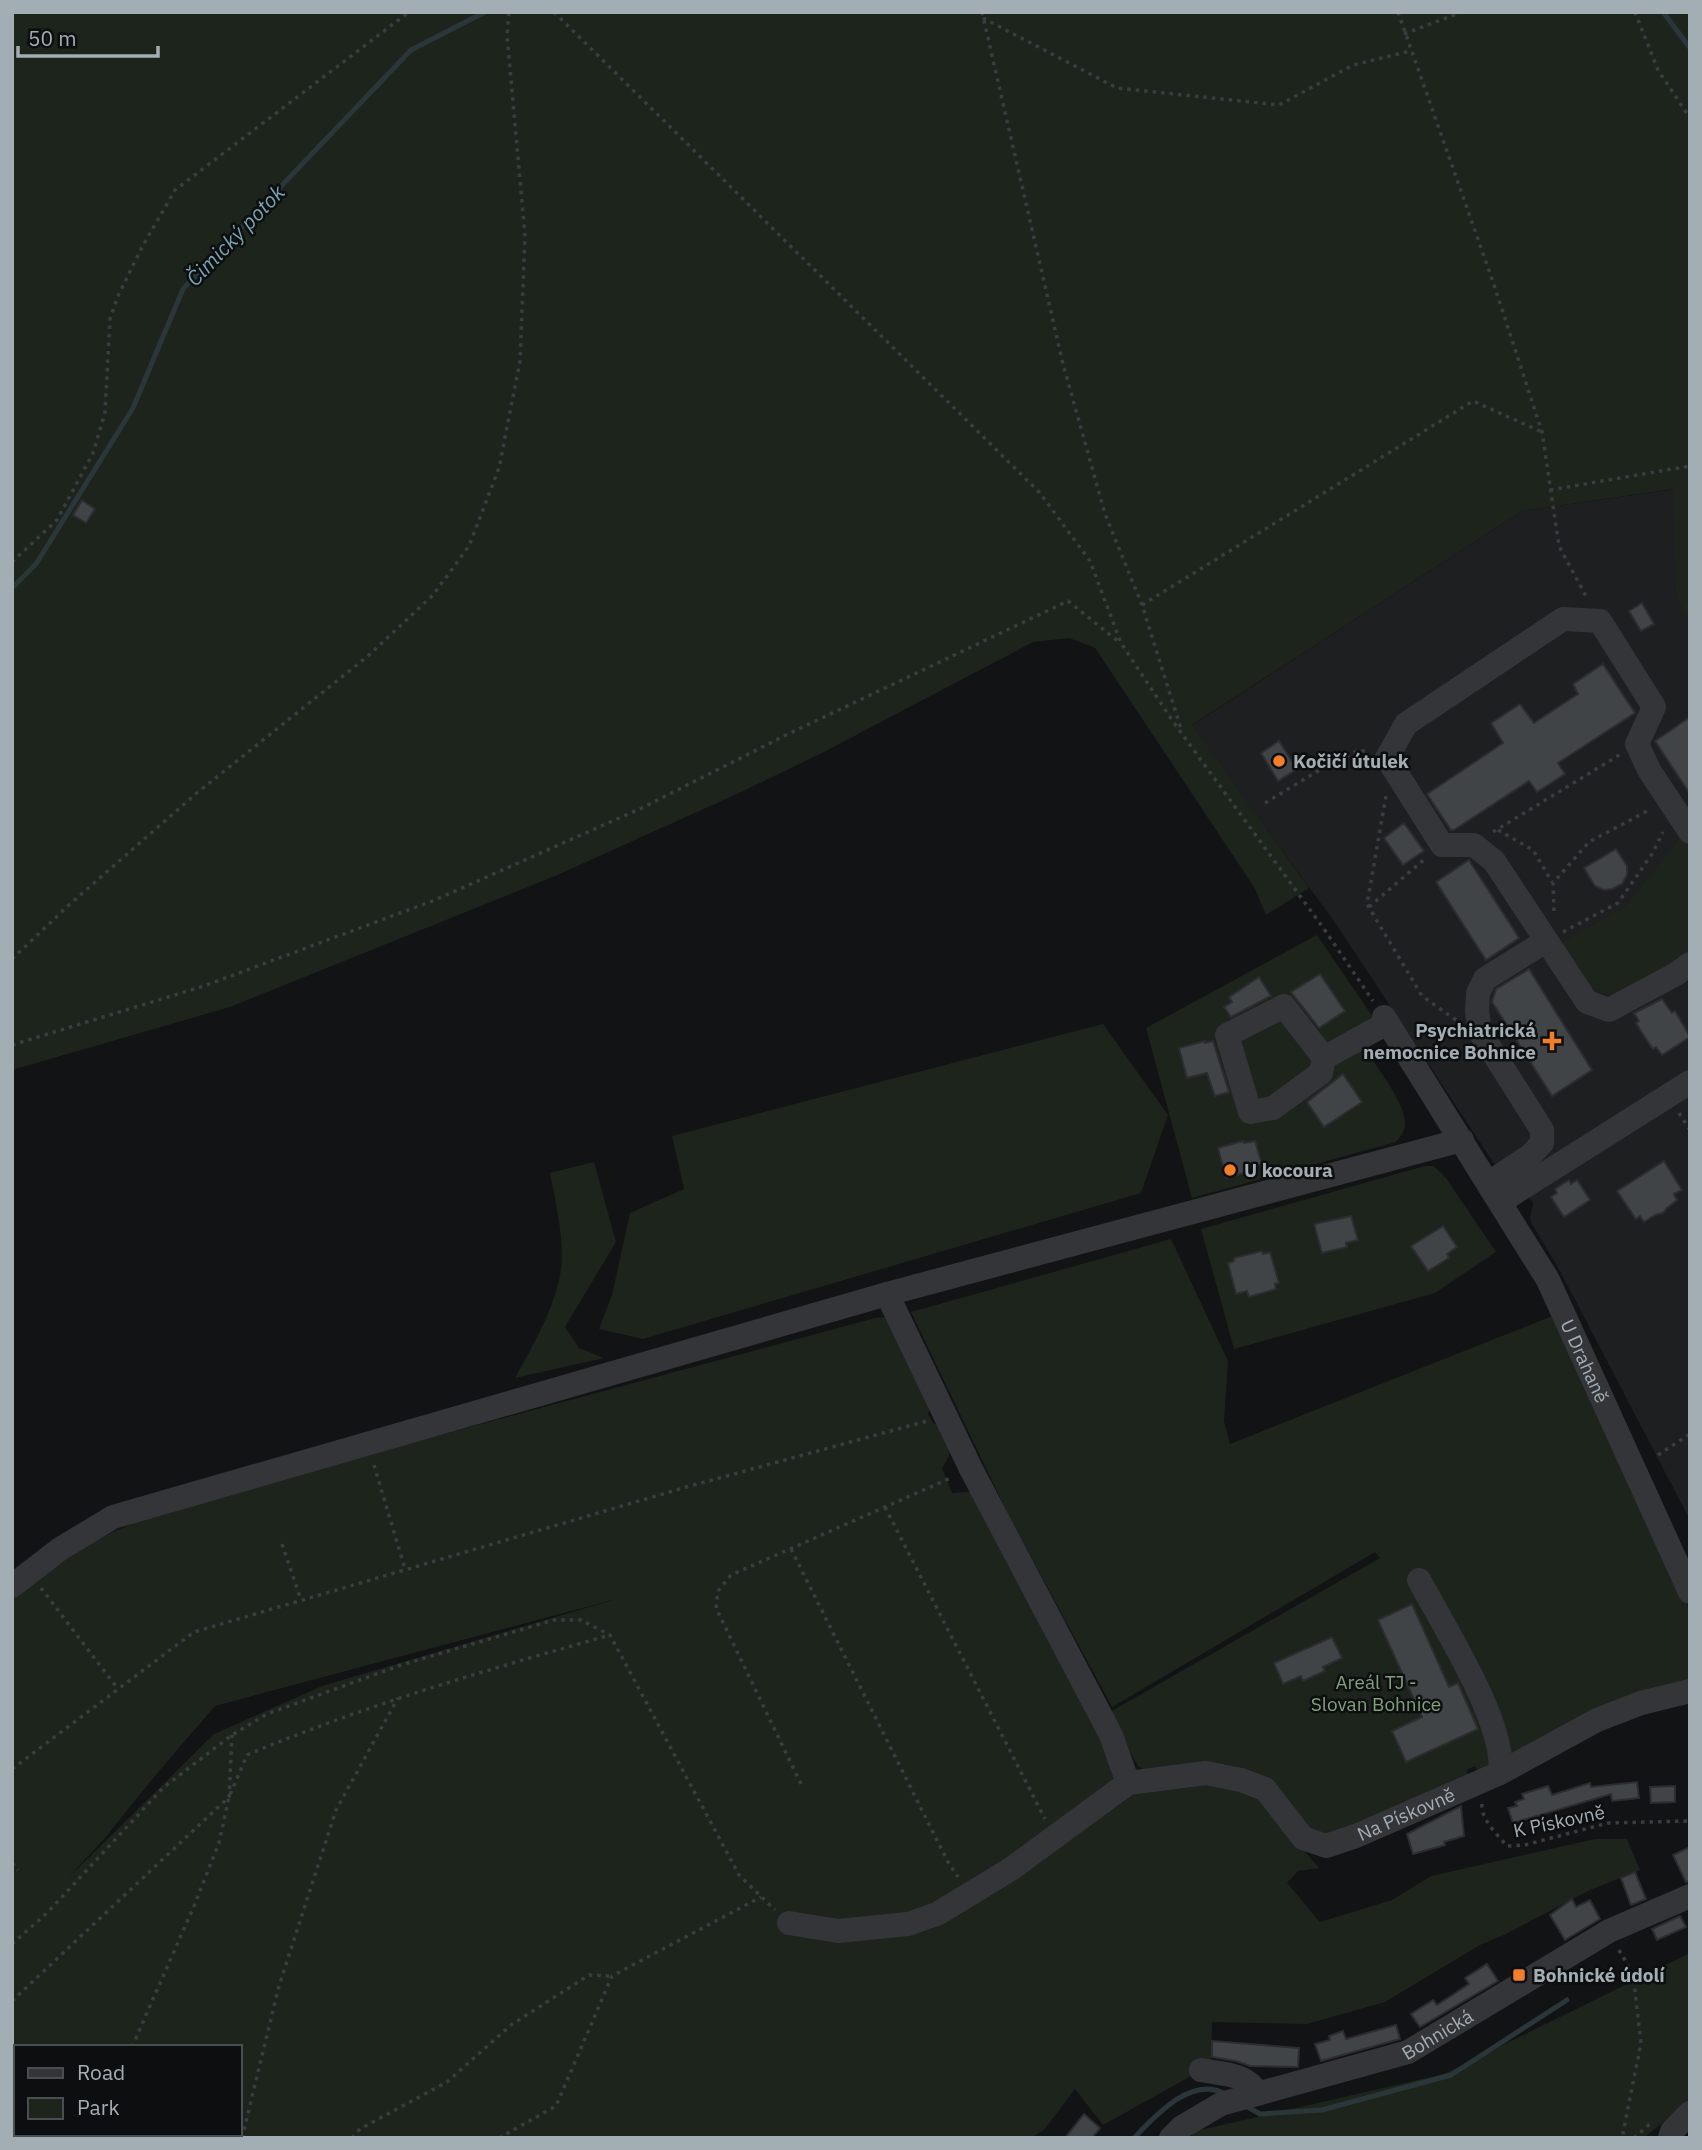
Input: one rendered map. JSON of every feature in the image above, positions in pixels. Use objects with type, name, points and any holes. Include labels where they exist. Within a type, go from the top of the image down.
[{"type":"street","points":[[1685,977],[1609,1010],[1587,1002],[1550,939],[1494,861],[1474,845],[1441,845],[1389,762],[1406,724],[1563,619],[1600,621],[1654,707],[1637,744],[1649,770],[1690,832]]},
{"type":"street","points":[[1495,1193],[1542,1143],[1542,1130],[1480,1032],[1478,993],[1485,979],[1550,939]]},
{"type":"street","points":[[1324,1058],[1284,1006],[1227,1035],[1250,1112],[1273,1108],[1321,1073],[1324,1058],[1385,1020]]},
{"type":"street","name":"U Drahaně","points":[[1385,1020],[1548,1280],[1690,1592]]},
{"type":"street","points":[[1495,1193],[1690,1082]]},
{"type":"street","points":[[12,1586],[60,1549],[113,1517],[887,1294],[1462,1140]]},
{"type":"street","points":[[789,1923],[838,1931],[908,1924],[937,1914],[1011,1869],[1128,1783],[1111,1735],[971,1469],[887,1294]]},
{"type":"street","points":[[1419,1580],[1492,1717],[1502,1763],[1500,1773]]},
{"type":"street","name":"Na Pískovně","points":[[1128,1783],[1206,1773],[1241,1780],[1265,1789],[1303,1838],[1326,1846],[1356,1836],[1500,1773],[1597,1720],[1641,1703],[1690,1691]]},
{"type":"street","name":"Bohnická","points":[[1171,2138],[1182,2127],[1240,2098],[1408,2052],[1609,1931],[1690,1896]]},
{"type":"street","points":[[1201,2070],[1238,2077],[1252,2083],[1240,2098]]},
{"type":"street","points":[[1670,2138],[1672,2132],[1690,2113]]},
{"type":"path","points":[[12,562],[57,520],[93,453],[105,412],[110,319],[118,296],[175,190],[409,12]]},
{"type":"path","points":[[12,958],[198,792],[368,656],[433,594],[469,546],[499,468],[520,361],[525,236],[508,35],[509,12]]},
{"type":"path","points":[[554,12],[1040,493],[1090,561],[1121,643],[1182,734],[1324,929],[1385,1020]]},
{"type":"path","points":[[982,12],[1063,364],[1105,514],[1142,605],[1182,734]]},
{"type":"path","points":[[1398,12],[1493,282],[1542,432],[1559,546],[1600,621]]},
{"type":"path","points":[[1404,34],[1462,12]]},
{"type":"path","points":[[1635,12],[1658,70],[1690,118]]},
{"type":"path","points":[[983,18],[1117,88],[1279,104],[1353,65],[1410,51]]},
{"type":"path","points":[[1142,605],[1473,401],[1542,432]]},
{"type":"path","points":[[1550,490],[1690,466]]},
{"type":"path","points":[[12,1045],[204,986],[435,900],[644,807],[782,737],[1068,601],[1121,643]]},
{"type":"path","points":[[1474,845],[1637,744]]},
{"type":"path","points":[[1265,803],[1359,750],[1389,762],[1367,904],[1422,996],[1460,1023],[1479,1027]]},
{"type":"path","points":[[1553,883],[1589,842],[1671,804]]},
{"type":"path","points":[[1550,939],[1618,904],[1652,855],[1671,804]]},
{"type":"path","points":[[1498,830],[1533,850],[1553,883],[1550,939]]},
{"type":"path","points":[[1369,908],[1441,845]]},
{"type":"path","points":[[12,1769],[194,1632],[683,1488],[946,1416]]},
{"type":"path","points":[[1658,1455],[1690,1434]]},
{"type":"path","points":[[372,1460],[405,1569]]},
{"type":"path","points":[[801,1784],[716,1608],[718,1591],[731,1575],[971,1469]]},
{"type":"path","points":[[885,1507],[1023,1780],[1055,1836]]},
{"type":"path","points":[[282,1544],[301,1600]]},
{"type":"path","points":[[792,1549],[948,1862],[960,1880]]},
{"type":"path","points":[[38,1583],[118,1689]]},
{"type":"path","points":[[12,1944],[47,1913],[164,1787],[232,1735],[267,1714],[388,1670],[554,1619],[581,1620],[610,1635],[739,1875],[789,1923]]},
{"type":"path","points":[[12,2001],[229,1797],[247,1755],[304,1730],[398,1698],[610,1635]]},
{"type":"path","points":[[242,2138],[279,1986],[336,1810],[398,1698]]},
{"type":"path","points":[[133,2045],[219,1843],[229,1797],[232,1735]]},
{"type":"path","name":"K Pískovně","points":[[1488,1822],[1507,1846],[1516,1846],[1608,1823],[1690,1821]]},
{"type":"path","points":[[12,1863],[18,1870]]},
{"type":"path","points":[[352,2138],[360,2129],[447,2082],[511,2025],[589,1975],[612,1976],[761,1896]]},
{"type":"path","points":[[1609,1931],[1633,1974],[1640,2043],[1622,2138]]},
{"type":"path","points":[[499,2138],[556,2106],[612,1976]]},
{"type":"shaded area","name":"Psychiatrická nemocnice Bohnice","points":[[1690,487],[1690,1520],[1559,1269],[1532,1224],[1530,1218],[1533,1203],[1513,1173],[1497,1168],[1336,924],[1191,726],[1522,511]]},
{"type":"green space","points":[[12,12],[1690,12],[1690,621],[1676,597],[1673,489],[1522,511],[1192,725],[1309,888],[1266,915],[1254,887],[1095,648],[1069,638],[1033,642],[822,753],[555,876],[230,1007],[12,1070]]},
{"type":"green space","points":[[1681,837],[1690,850],[1690,951],[1678,961],[1610,996],[1587,984],[1562,943],[1627,905]]},
{"type":"green space","points":[[1317,935],[1373,1017],[1355,1035],[1399,1102],[1405,1122],[1404,1131],[1396,1142],[1192,1198],[1146,1028]]},
{"type":"green space","points":[[1103,1024],[1168,1115],[1141,1193],[643,1339],[599,1329],[612,1295],[630,1213],[684,1189],[672,1136]]},
{"type":"green space","points":[[594,1162],[616,1242],[565,1327],[579,1348],[604,1358],[515,1378],[546,1318],[559,1280],[561,1240],[550,1173]]},
{"type":"green space","points":[[1425,1166],[1434,1166],[1446,1178],[1496,1252],[1435,1293],[1234,1349],[1201,1229]]},
{"type":"green space","name":"Areál TJ - Slovan Bohnice","points":[[1171,1239],[1228,1361],[1224,1421],[1230,1444],[1555,1315],[1690,1611],[1690,1694],[1479,1773],[1475,1766],[1466,1770],[1469,1778],[1332,1838],[1315,1836],[1284,1797],[1255,1773],[1244,1769],[1145,1770],[1138,1766],[1108,1713],[1380,1558],[1375,1552],[1112,1707],[1008,1514],[911,1312]]},
{"type":"green space","points":[[887,1317],[932,1404],[928,1414],[933,1423],[944,1427],[947,1433],[950,1452],[942,1468],[952,1493],[977,1491],[1106,1739],[1116,1782],[1203,1779],[1251,1788],[1319,1868],[1298,1871],[1287,1883],[1320,1922],[1392,1900],[1431,1876],[1595,1839],[1627,1839],[1640,1870],[1590,1890],[1480,1945],[1385,2002],[1307,2024],[1212,2022],[1211,2065],[1103,2125],[1075,2089],[1044,2130],[1031,2138],[12,2138],[12,1597],[61,1559],[166,1509],[875,1318]],"holes":[[[620,1598],[322,1686],[214,1734],[68,1878],[105,1838],[215,1706]]]},
{"type":"green space","points":[[1690,1953],[1690,2100],[1644,2138],[1190,2138],[1196,2131],[1444,2074]]},
{"type":"building","points":[[82,500],[95,509],[86,523],[73,515]]},
{"type":"building","points":[[1642,603],[1654,624],[1641,631],[1629,611]]},
{"type":"building","points":[[1603,664],[1635,713],[1558,763],[1565,774],[1537,792],[1529,781],[1451,830],[1427,794],[1503,743],[1491,723],[1520,704],[1534,723],[1578,694],[1573,684]]},
{"type":"building","points":[[1690,717],[1690,794],[1655,741]]},
{"type":"building","name":"Kočičí útulek","points":[[1279,741],[1297,769],[1278,781],[1261,753]]},
{"type":"building","points":[[1404,823],[1424,851],[1403,865],[1384,838]]},
{"type":"building","points":[[1616,849],[1627,866],[1627,875],[1622,884],[1604,890],[1595,886],[1584,868]]},
{"type":"building","points":[[1469,860],[1519,938],[1486,960],[1436,882]]},
{"type":"building","points":[[1529,969],[1592,1070],[1552,1096],[1492,1002],[1496,989]]},
{"type":"building","points":[[1320,974],[1345,1011],[1319,1028],[1291,992]]},
{"type":"building","points":[[1259,977],[1271,996],[1231,1017],[1224,1007],[1232,1002],[1229,997]]},
{"type":"building","points":[[1662,999],[1672,1013],[1675,1011],[1690,1037],[1662,1055],[1656,1047],[1653,1049],[1644,1036],[1636,1023],[1639,1021],[1634,1013]]},
{"type":"building","points":[[1213,1041],[1229,1092],[1215,1096],[1207,1073],[1187,1078],[1179,1048]]},
{"type":"building","points":[[1343,1074],[1362,1102],[1324,1127],[1307,1102]]},
{"type":"building","points":[[1243,1141],[1255,1141],[1262,1164],[1250,1168],[1251,1171],[1226,1178],[1218,1148]]},
{"type":"building","points":[[1664,1161],[1682,1190],[1674,1194],[1677,1200],[1663,1213],[1644,1222],[1640,1216],[1636,1219],[1617,1191]]},
{"type":"building","points":[[1569,1180],[1571,1184],[1577,1180],[1590,1200],[1564,1217],[1551,1197],[1557,1193],[1555,1189]]},
{"type":"building","points":[[1351,1216],[1358,1240],[1346,1243],[1347,1247],[1322,1253],[1314,1224]]},
{"type":"building","points":[[1443,1226],[1457,1247],[1447,1254],[1449,1258],[1428,1271],[1411,1246]]},
{"type":"building","points":[[1262,1251],[1263,1254],[1270,1252],[1279,1283],[1275,1284],[1276,1289],[1249,1297],[1247,1291],[1236,1294],[1228,1263],[1234,1261],[1234,1258]]},
{"type":"building","points":[[1412,1604],[1449,1687],[1458,1683],[1478,1729],[1406,1762],[1392,1731],[1422,1717],[1378,1620]]},
{"type":"building","points":[[1332,1637],[1342,1658],[1323,1667],[1325,1671],[1303,1681],[1301,1676],[1283,1684],[1274,1663]]},
{"type":"building","points":[[1637,1782],[1639,1798],[1612,1801],[1611,1794],[1513,1823],[1508,1808],[1517,1806],[1515,1802],[1524,1799],[1522,1794],[1548,1786],[1552,1795],[1590,1783],[1591,1787]]},
{"type":"building","points":[[1675,1786],[1675,1802],[1651,1803],[1650,1787]]},
{"type":"building","points":[[1461,1806],[1464,1836],[1444,1842],[1445,1845],[1413,1854],[1407,1834]]},
{"type":"building","points":[[1690,1847],[1690,1881],[1686,1882],[1673,1855]]},
{"type":"building","points":[[1635,1872],[1646,1899],[1631,1905],[1621,1878]]},
{"type":"building","points":[[1572,1899],[1576,1907],[1590,1900],[1600,1919],[1565,1940],[1550,1915]]},
{"type":"building","points":[[1680,1916],[1686,1927],[1657,1940],[1652,1929]]},
{"type":"building","points":[[1487,1964],[1498,1981],[1420,2027],[1411,2014],[1433,2000],[1437,2005],[1469,1984],[1465,1978]]},
{"type":"building","points":[[1396,2025],[1400,2039],[1321,2061],[1315,2044],[1330,2040],[1329,2036],[1343,2031],[1346,2039]]},
{"type":"building","points":[[1212,2041],[1299,2048],[1298,2067],[1250,2066],[1212,2057]]},
{"type":"building","points":[[1084,2114],[1100,2128],[1092,2138],[1065,2138]]},
{"type":"waterway","name":"Čimický potok","points":[[12,588],[36,564],[133,408],[183,289],[411,50],[485,12]]},
{"type":"waterway","points":[[1663,12],[1690,48]]},
{"type":"waterway","points":[[1246,2106],[1260,2114],[1322,2110],[1451,2075],[1567,2000]]},
{"type":"waterway","points":[[1134,2138],[1163,2109],[1187,2094],[1200,2090],[1225,2094]]},
{"type":"place","name":"Kočičí útulek","points":[[1279,761]]},
{"type":"place","name":"Psychiatrická nemocnice Bohnice","points":[[1552,1041]]},
{"type":"place","name":"U kocoura","points":[[1230,1170]]},
{"type":"place","name":"Bohnické údolí","points":[[1519,1975]]}]
